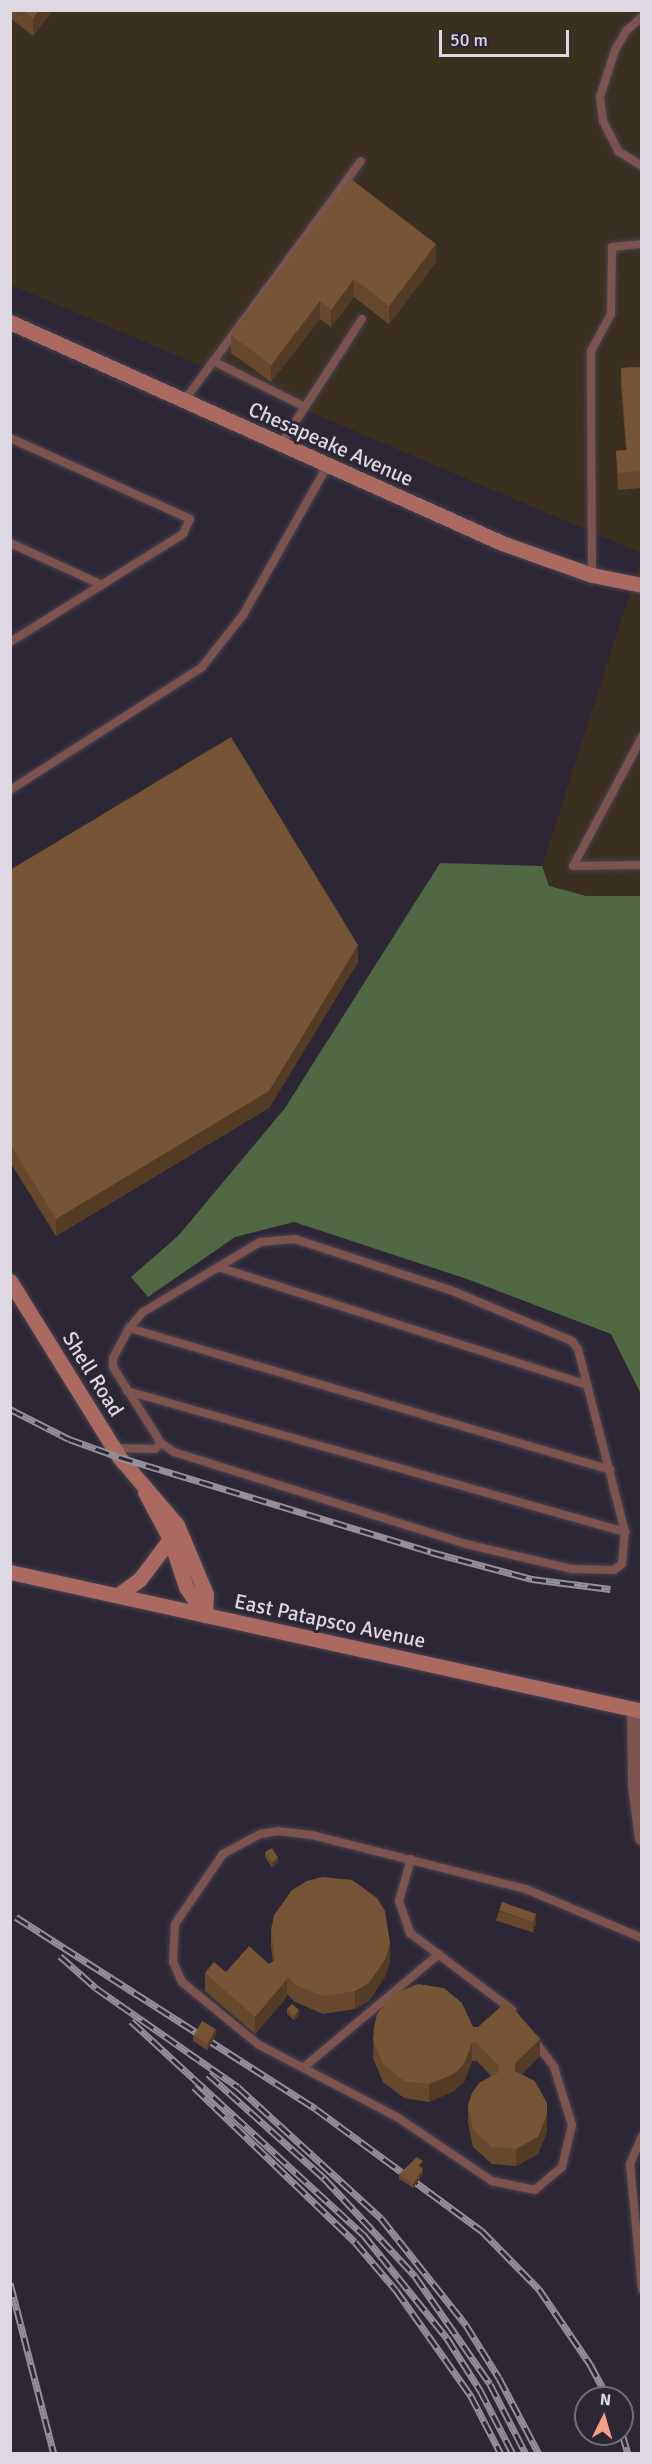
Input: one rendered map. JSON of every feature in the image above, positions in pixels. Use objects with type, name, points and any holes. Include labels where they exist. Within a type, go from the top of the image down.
[{"type":"street","name":"Chesapeake Avenue","points":[[10,322],[502,543],[592,575],[642,585]]},
{"type":"street","name":"Shell Road","points":[[10,1281],[114,1448],[144,1487],[170,1539],[198,1614]]},
{"type":"street","name":"Shell Road","points":[[144,1487],[159,1500],[185,1540],[206,1594],[198,1614]]},
{"type":"street","points":[[118,1595],[145,1575],[170,1539]]},
{"type":"street","name":"East Patapsco Avenue","points":[[10,1572],[638,1710]]},
{"type":"street","points":[[638,1710],[635,1786],[642,1838]]},
{"type":"lane","points":[[642,17],[626,31],[615,51],[600,97],[603,121],[618,151],[642,166]]},
{"type":"lane","points":[[184,401],[361,161]]},
{"type":"lane","points":[[592,575],[591,351],[611,314],[612,247],[642,244]]},
{"type":"lane","points":[[280,444],[362,319]]},
{"type":"lane","points":[[213,361],[303,406]]},
{"type":"lane","points":[[10,438],[190,519],[183,534],[12,640]]},
{"type":"lane","points":[[10,790],[202,667],[243,615],[328,465]]},
{"type":"lane","points":[[10,543],[102,585]]},
{"type":"lane","points":[[642,736],[573,866],[642,865]]},
{"type":"lane","points":[[295,1239],[450,1290],[572,1341],[578,1349],[588,1385],[625,1532],[622,1564],[614,1570],[572,1569],[455,1540],[174,1452],[161,1443],[118,1378],[113,1359],[129,1328],[143,1312],[218,1267],[260,1242],[295,1239]]},
{"type":"lane","points":[[218,1267],[588,1385]]},
{"type":"lane","points":[[129,1328],[611,1470]]},
{"type":"lane","points":[[127,1391],[625,1532]]},
{"type":"lane","points":[[114,1448],[155,1449],[161,1443]]},
{"type":"lane","points":[[526,2029],[554,2067],[572,2125],[562,2167],[535,2190],[492,2181],[397,2118],[259,2045],[182,1982],[173,1962],[175,1924],[223,1854],[260,1834],[278,1832],[312,1835],[526,1889],[642,1938]]},
{"type":"lane","points":[[411,1859],[399,1901],[410,1932],[519,2019]]},
{"type":"lane","points":[[304,2067],[439,1954]]},
{"type":"lane","points":[[642,2136],[630,2164],[642,2289]]},
{"type":"shaded area","points":[[10,11],[641,11],[641,553],[11,285]]},
{"type":"shaded area","points":[[641,559],[641,1139],[542,866]]},
{"type":"green space","points":[[440,863],[542,866],[549,886],[586,896],[641,896],[641,1394],[611,1334],[467,1279],[294,1222],[235,1237],[148,1297],[131,1277],[179,1235],[285,1108]]},
{"type":"building","points":[[23,10],[39,10],[33,18]]},
{"type":"building","points":[[351,179],[436,244],[389,306],[354,279],[331,310],[320,301],[271,365],[231,335]]},
{"type":"building","points":[[642,367],[642,471],[618,473],[616,451],[627,450],[621,368]]},
{"type":"building","points":[[231,737],[358,945],[269,1091],[56,1219],[10,1144],[10,870]]},
{"type":"building","points":[[272,1848],[278,1858],[272,1862],[265,1852]]},
{"type":"building","points":[[322,1877],[352,1880],[377,1898],[385,1911],[390,1943],[386,1958],[369,1983],[355,1991],[323,1996],[295,1985],[285,1974],[287,1979],[255,2017],[205,1973],[214,1962],[226,1972],[249,1946],[269,1964],[275,1960],[271,1930],[274,1915],[292,1890],[307,1881]]},
{"type":"building","points":[[502,1902],[536,1914],[533,1922],[499,1911]]},
{"type":"building","points":[[418,1984],[444,1988],[462,2003],[473,2027],[478,2027],[507,2001],[540,2039],[515,2063],[515,2071],[535,2081],[547,2103],[547,2115],[538,2137],[516,2149],[492,2147],[473,2130],[468,2105],[472,2093],[479,2083],[499,2072],[499,2066],[477,2043],[472,2043],[464,2064],[454,2074],[429,2084],[404,2081],[383,2064],[373,2040],[377,2014],[393,1994]]},
{"type":"building","points":[[292,2004],[299,2010],[294,2016],[287,2009]]},
{"type":"building","points":[[202,2021],[216,2029],[207,2044],[194,2036]]},
{"type":"building","points":[[417,2157],[423,2161],[419,2166],[423,2169],[413,2184],[399,2174]]},
{"type":"railway","points":[[10,1409],[69,1439],[119,1457],[431,1552],[532,1579],[610,1589]]},
{"type":"railway","points":[[16,1917],[316,2109],[481,2230],[539,2289],[590,2364],[602,2386]]},
{"type":"railway","points":[[60,1956],[96,1988],[238,2087],[381,2218],[466,2325],[499,2378],[539,2454]]},
{"type":"railway","points":[[131,2021],[363,2234],[447,2338],[480,2390],[513,2454]]},
{"type":"railway","points":[[208,2074],[324,2178],[415,2276],[490,2384],[526,2454]]},
{"type":"railway","points":[[194,2087],[355,2242],[396,2290],[471,2396],[501,2454]]},
{"type":"railway","points":[[10,2283],[54,2454]]},
{"type":"railway","points":[[626,2446],[628,2454]]}]
